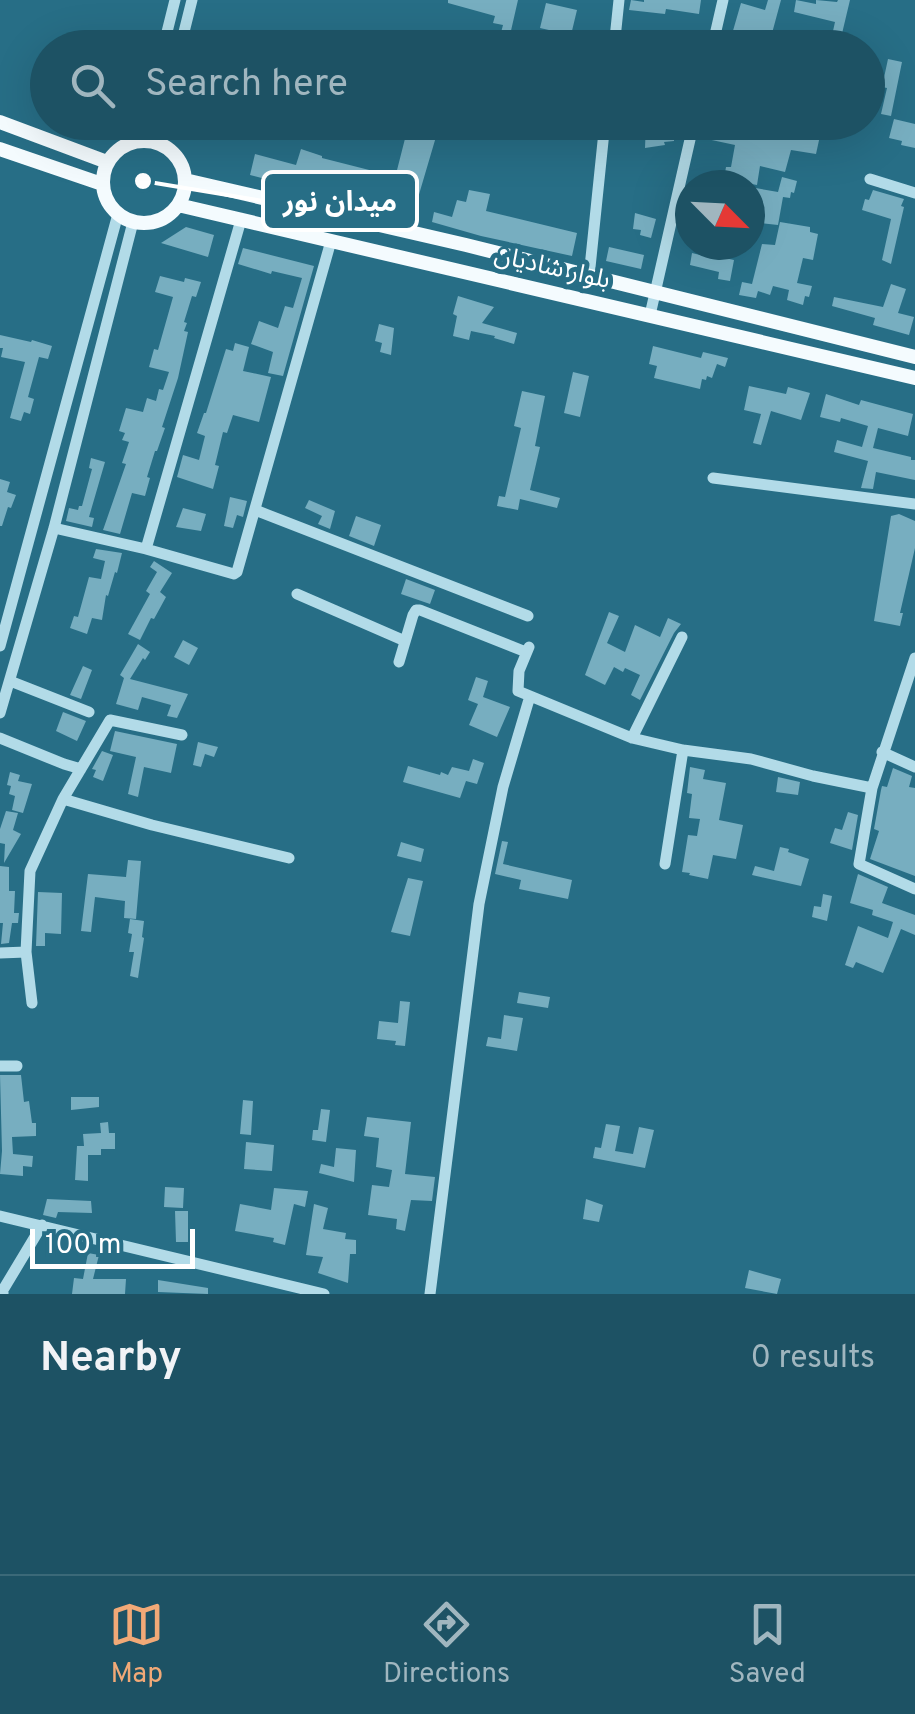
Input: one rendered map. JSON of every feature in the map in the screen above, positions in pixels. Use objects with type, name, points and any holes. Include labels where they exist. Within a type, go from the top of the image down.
[{"type":"main road","points":[[0,122],[30,133]]},
{"type":"main road","points":[[49,140],[108,162]]},
{"type":"main road","points":[[139,141],[156,143],[176,157],[185,180],[178,205],[166,217],[150,223],[133,222],[118,214],[107,201],[102,184],[108,162],[120,148],[139,141]]},
{"type":"main road","points":[[0,149],[102,184]]},
{"type":"main road","name":"بلوار شادیان","points":[[185,180],[466,245],[915,357]]},
{"type":"main road","name":"بلوار شادیان","points":[[178,205],[915,378]]},
{"type":"street","points":[[168,30],[176,0]]},
{"type":"street","points":[[184,30],[192,0]]},
{"type":"street","points":[[616,30],[619,0]]},
{"type":"street","points":[[716,30],[723,0]]},
{"type":"street","points":[[588,277],[603,140]]},
{"type":"street","points":[[650,315],[690,140]]},
{"type":"street","points":[[870,179],[915,193]]},
{"type":"street","points":[[0,646],[118,214]]},
{"type":"street","points":[[146,550],[242,220]]},
{"type":"street","points":[[0,712],[54,528],[133,222]]},
{"type":"street","points":[[54,528],[234,574],[331,241]]},
{"type":"street","points":[[713,478],[915,504]]},
{"type":"street","points":[[254,510],[528,616]]},
{"type":"street","points":[[297,594],[405,641]]},
{"type":"street","points":[[399,662],[416,610],[528,649],[519,671],[525,693],[479,904],[430,1294]]},
{"type":"street","points":[[632,738],[682,637]]},
{"type":"street","points":[[915,658],[872,788],[859,864],[915,888]]},
{"type":"street","points":[[10,681],[90,712]]},
{"type":"street","points":[[525,693],[632,738],[751,759],[872,788]]},
{"type":"street","points":[[32,1003],[26,952],[30,872],[63,799],[110,720],[182,735]]},
{"type":"street","points":[[0,738],[81,769]]},
{"type":"street","points":[[665,864],[684,750]]},
{"type":"street","points":[[882,752],[915,767]]},
{"type":"street","points":[[63,799],[289,858]]},
{"type":"street","points":[[3,953],[26,952]]},
{"type":"street","points":[[0,1066],[17,1066]]},
{"type":"street","points":[[0,1216],[324,1294]]},
{"type":"street","points":[[3,1294],[42,1225]]},
{"type":"building","points":[[518,0],[511,30],[502,30],[503,25],[493,23],[495,16],[448,3]]},
{"type":"building","points":[[631,0],[701,0],[699,14],[666,9],[665,14],[629,10]]},
{"type":"building","points":[[768,0],[781,0],[773,30],[733,30],[741,3],[765,10]]},
{"type":"building","points":[[796,0],[816,4],[816,0],[850,0],[843,30],[833,30],[835,22],[794,12]]},
{"type":"building","points":[[546,3],[577,10],[572,30],[540,28]]},
{"type":"building","points":[[888,59],[902,62],[891,116],[885,115]]},
{"type":"building","points":[[894,119],[915,124],[915,148],[889,138]]},
{"type":"building","points":[[405,140],[435,140],[415,208],[315,180],[314,184],[279,174],[277,182],[250,175],[255,154],[296,165],[301,149],[322,158],[396,174]]},
{"type":"building","points":[[645,140],[674,140],[664,142],[665,145],[645,148]]},
{"type":"building","points":[[712,140],[819,140],[816,154],[791,150],[785,172],[760,166],[759,170],[726,170],[731,167],[735,145]]},
{"type":"building","points":[[782,177],[797,181],[790,198],[783,197],[778,225],[765,224],[765,190],[778,192]]},
{"type":"building","points":[[469,190],[490,194],[486,211],[577,233],[572,256],[432,222],[434,212],[452,217],[457,200],[466,202]]},
{"type":"building","points":[[873,190],[904,199],[891,264],[882,260],[891,219],[862,210]]},
{"type":"building","points":[[635,213],[656,219],[651,238],[633,229]]},
{"type":"building","points":[[780,222],[810,227],[810,232],[818,234],[813,260],[803,258],[797,283],[812,286],[803,305],[787,300],[789,290],[773,286],[770,295],[758,291],[756,298],[739,295],[742,282],[752,284],[758,260],[765,260],[765,244],[775,245]]},
{"type":"building","points":[[186,227],[214,235],[208,257],[161,243]]},
{"type":"building","points":[[609,247],[644,255],[641,269],[606,261]]},
{"type":"building","points":[[243,248],[314,266],[283,376],[268,373],[273,352],[251,344],[259,321],[278,328],[285,306],[293,308],[302,278],[238,264]]},
{"type":"building","points":[[691,260],[734,260],[730,281],[718,279],[719,272],[690,265]]},
{"type":"building","points":[[160,276],[201,282],[184,322],[184,331],[188,332],[178,378],[147,477],[150,478],[145,496],[132,493],[120,534],[103,530],[126,464],[122,463],[129,442],[122,440],[125,433],[119,431],[126,408],[143,412],[147,398],[156,401],[169,372],[149,367],[173,297],[155,292]]},
{"type":"building","points":[[891,284],[906,289],[898,313],[914,317],[909,335],[873,325],[875,318],[832,306],[834,297],[883,307]]},
{"type":"building","points":[[458,296],[494,307],[482,323],[517,333],[514,344],[471,331],[469,340],[453,336]]},
{"type":"building","points":[[379,324],[394,328],[391,355],[380,352],[382,343],[375,341]]},
{"type":"building","points":[[0,335],[52,346],[48,359],[39,357],[28,397],[34,399],[30,414],[24,412],[21,421],[10,418],[25,362],[1,357]]},
{"type":"building","points":[[235,343],[249,347],[243,371],[271,377],[259,422],[233,415],[227,433],[223,432],[213,489],[177,477],[183,455],[199,460],[205,436],[197,433],[226,349],[233,351]]},
{"type":"building","points":[[653,346],[701,358],[703,352],[728,358],[725,367],[717,364],[712,378],[702,379],[700,389],[654,378],[657,366],[649,364]]},
{"type":"building","points":[[573,372],[589,376],[580,417],[564,413]]},
{"type":"building","points":[[749,386],[786,394],[788,387],[810,393],[801,420],[771,411],[761,445],[753,443],[761,414],[744,410]]},
{"type":"building","points":[[522,391],[545,396],[535,446],[540,447],[530,490],[560,498],[557,508],[520,499],[518,510],[497,506],[499,496],[505,497],[521,428],[514,426]]},
{"type":"building","points":[[826,394],[859,405],[861,400],[913,414],[908,436],[878,428],[873,448],[915,460],[915,480],[876,472],[873,489],[861,488],[868,461],[834,452],[837,440],[862,447],[868,426],[820,417]]},
{"type":"building","points":[[91,458],[105,462],[89,517],[94,518],[92,527],[66,521],[69,508],[78,510],[82,506],[92,469]]},
{"type":"building","points":[[0,479],[10,482],[7,492],[16,495],[2,526],[0,526]]},
{"type":"building","points":[[230,497],[247,501],[243,517],[237,515],[233,528],[224,526]]},
{"type":"building","points":[[309,500],[335,511],[330,529],[318,524],[322,516],[305,508]]},
{"type":"building","points":[[183,508],[206,514],[201,531],[176,527]]},
{"type":"building","points":[[899,514],[915,521],[915,548],[900,626],[874,621],[891,516]]},
{"type":"building","points":[[356,516],[381,525],[374,546],[349,536]]},
{"type":"building","points":[[96,549],[122,553],[106,595],[102,620],[92,618],[87,634],[70,628],[74,616],[78,617],[89,577],[101,579],[105,561],[93,558]]},
{"type":"building","points":[[154,561],[172,573],[160,592],[166,597],[140,640],[128,634],[150,594],[146,591],[157,572],[150,567]]},
{"type":"building","points":[[406,579],[435,590],[430,604],[401,594]]},
{"type":"building","points":[[609,612],[619,616],[607,643],[625,652],[635,625],[660,637],[668,618],[681,624],[640,700],[631,695],[640,675],[625,668],[623,672],[614,667],[605,685],[585,675]]},
{"type":"building","points":[[183,640],[198,648],[189,665],[174,657]]},
{"type":"building","points":[[138,644],[150,652],[130,679],[188,694],[177,718],[167,716],[171,705],[142,697],[138,710],[116,704],[124,678],[120,675]]},
{"type":"building","points":[[83,666],[92,670],[81,699],[70,695]]},
{"type":"building","points":[[476,677],[488,681],[483,697],[510,707],[497,737],[469,725],[478,704],[468,700]]},
{"type":"building","points":[[63,712],[86,721],[77,741],[56,731]]},
{"type":"building","points":[[115,731],[177,744],[171,773],[144,767],[138,797],[128,794],[136,757],[110,751]]},
{"type":"building","points":[[198,742],[218,747],[214,757],[205,754],[201,767],[193,765]]},
{"type":"building","points":[[102,751],[113,755],[103,781],[93,777],[96,770],[92,769]]},
{"type":"building","points":[[473,759],[484,763],[477,784],[466,781],[460,798],[403,782],[408,766],[448,775],[452,767],[469,771]]},
{"type":"building","points":[[690,767],[705,770],[703,779],[726,783],[719,820],[743,825],[736,859],[713,855],[708,879],[682,872],[688,835],[697,836],[700,819],[689,818]]},
{"type":"building","points":[[893,768],[912,776],[909,787],[915,788],[915,876],[870,859],[879,831],[874,829],[882,786],[887,787]]},
{"type":"building","points":[[10,772],[20,775],[18,781],[32,784],[23,813],[12,810],[15,796],[9,794],[11,786],[7,785]]},
{"type":"building","points":[[778,777],[800,782],[798,795],[776,792]]},
{"type":"building","points":[[6,811],[18,813],[13,830],[21,834],[4,863],[5,844],[0,843],[0,829]]},
{"type":"building","points":[[848,812],[858,815],[852,850],[830,843],[835,828],[842,830]]},
{"type":"building","points":[[502,841],[508,842],[503,864],[572,880],[568,899],[519,889],[521,880],[495,874]]},
{"type":"building","points":[[401,842],[424,849],[421,862],[397,856]]},
{"type":"building","points":[[780,847],[809,859],[801,886],[752,875],[755,866],[774,871]]},
{"type":"building","points":[[128,860],[141,861],[136,919],[124,918],[125,901],[95,897],[91,932],[81,931],[88,874],[126,877]]},
{"type":"building","points":[[0,866],[9,867],[9,891],[15,891],[14,913],[19,913],[18,923],[12,923],[9,943],[1,944],[3,923]]},
{"type":"building","points":[[858,874],[888,887],[882,903],[915,915],[915,935],[901,929],[883,973],[856,962],[853,968],[845,965],[858,926],[888,938],[893,922],[850,903]]},
{"type":"building","points":[[408,878],[423,881],[410,936],[391,932]]},
{"type":"building","points":[[38,892],[62,893],[61,934],[45,933],[45,946],[36,946]]},
{"type":"building","points":[[823,894],[832,896],[827,921],[812,917],[814,906],[821,907]]},
{"type":"building","points":[[130,919],[144,921],[138,978],[130,976],[134,952],[129,952]]},
{"type":"building","points":[[519,992],[550,997],[548,1008],[517,1003]]},
{"type":"building","points":[[400,1001],[410,1002],[405,1046],[377,1039],[379,1021],[398,1023]]},
{"type":"building","points":[[504,1015],[523,1018],[517,1051],[486,1046],[488,1037],[501,1039]]},
{"type":"building","points":[[0,1075],[21,1075],[24,1102],[29,1101],[32,1123],[36,1123],[36,1136],[12,1137],[13,1154],[33,1156],[32,1167],[23,1166],[23,1176],[0,1174]]},
{"type":"building","points":[[71,1097],[99,1097],[99,1107],[71,1110]]},
{"type":"building","points":[[243,1100],[253,1101],[251,1135],[240,1134]]},
{"type":"building","points":[[321,1109],[330,1110],[326,1142],[312,1140]]},
{"type":"building","points":[[367,1117],[411,1122],[405,1174],[435,1177],[432,1201],[411,1200],[405,1231],[396,1229],[397,1219],[368,1215],[372,1185],[389,1187],[392,1170],[376,1167],[379,1138],[364,1136]]},
{"type":"building","points":[[108,1122],[109,1133],[115,1133],[115,1149],[101,1149],[101,1155],[88,1155],[88,1181],[75,1180],[77,1146],[84,1146],[83,1134],[101,1133],[100,1123]]},
{"type":"building","points":[[606,1124],[620,1126],[615,1151],[633,1154],[639,1127],[654,1130],[645,1168],[593,1158],[595,1147],[601,1148]]},
{"type":"building","points":[[246,1142],[274,1145],[272,1171],[244,1169]]},
{"type":"building","points":[[336,1148],[356,1150],[354,1182],[319,1173],[321,1164],[334,1167]]},
{"type":"building","points":[[165,1187],[184,1188],[183,1208],[164,1207]]},
{"type":"building","points":[[274,1188],[308,1191],[305,1207],[294,1204],[285,1245],[273,1242],[274,1238],[235,1231],[240,1204],[271,1210]]},
{"type":"building","points":[[47,1199],[91,1201],[92,1213],[58,1212],[56,1218],[43,1215]]},
{"type":"building","points":[[586,1199],[603,1205],[599,1222],[583,1219]]},
{"type":"building","points":[[314,1204],[328,1208],[323,1229],[346,1233],[345,1239],[356,1240],[356,1254],[350,1254],[348,1283],[318,1273],[323,1257],[306,1255]]},
{"type":"building","points":[[175,1211],[188,1211],[188,1242],[176,1242]]},
{"type":"building","points":[[88,1253],[99,1255],[93,1279],[126,1279],[125,1294],[72,1294],[74,1278],[83,1279]]},
{"type":"building","points":[[749,1270],[781,1279],[777,1294],[745,1288]]},
{"type":"building","points":[[158,1280],[208,1288],[208,1294],[158,1292]]},
{"type":"place","name":"میدان نور","points":[[143,181]]}]
